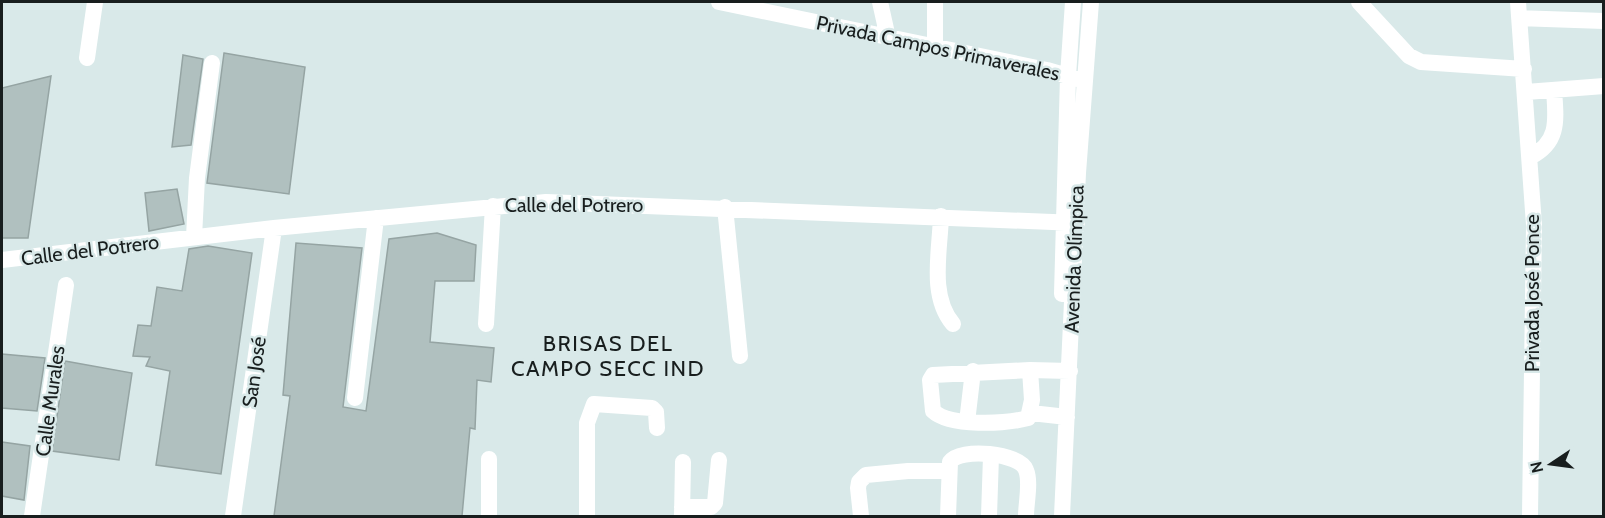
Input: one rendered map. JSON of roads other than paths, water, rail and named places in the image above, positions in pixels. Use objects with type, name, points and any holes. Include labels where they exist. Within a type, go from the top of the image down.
[{"type":"street","points":[[87,58],[95,2]]},
{"type":"street","name":"Privada Campos Primaverales","points":[[719,2],[1068,75],[1085,82]]},
{"type":"street","points":[[880,2],[888,38]]},
{"type":"street","points":[[935,2],[935,47]]},
{"type":"street","name":"Avenida Olímpica","points":[[1062,516],[1070,224],[1068,75],[1073,2]]},
{"type":"street","name":"Avenida Olímpica","points":[[1070,224],[1092,2]]},
{"type":"street","points":[[1359,2],[1410,57],[1421,62],[1524,69]]},
{"type":"street","points":[[1519,10],[1604,21]]},
{"type":"street","name":"Privada José Ponce","points":[[1519,10],[1534,225],[1530,516]]},
{"type":"street","points":[[194,237],[197,178],[212,63]]},
{"type":"street","points":[[1526,92],[1604,86]]},
{"type":"street","points":[[1530,157],[1542,151],[1552,137],[1556,123],[1554,90]]},
{"type":"street","name":"Calle del Potrero","points":[[2,260],[274,228],[546,202],[941,216],[1070,224]]},
{"type":"street","points":[[486,324],[493,206]]},
{"type":"street","points":[[725,207],[740,356]]},
{"type":"street","points":[[941,216],[938,292],[945,315],[953,324]]},
{"type":"street","points":[[355,398],[376,218]]},
{"type":"street","name":"San José","points":[[233,516],[274,228]]},
{"type":"street","name":"Calle Murales","points":[[32,516],[66,285]]},
{"type":"street","points":[[1030,370],[1031,413],[1028,418],[967,422],[940,417],[933,411],[930,380],[933,375],[973,371],[1030,370],[1065,371]]},
{"type":"street","points":[[967,422],[973,371]]},
{"type":"street","points":[[586,516],[588,423],[591,409],[599,402],[652,408],[656,412],[657,428]]},
{"type":"street","points":[[1031,413],[1063,416]]},
{"type":"street","name":"Avenida Olímpica","points":[[1055,516],[1063,416]]},
{"type":"street","points":[[948,516],[950,462],[960,454],[982,453],[1014,460],[1025,467],[1026,516]]},
{"type":"street","points":[[989,516],[991,456]]},
{"type":"street","points":[[489,459],[489,516]]},
{"type":"street","points":[[683,462],[682,512],[711,507],[715,503],[719,460]]},
{"type":"street","points":[[861,516],[858,488],[859,482],[866,475],[908,471],[949,471]]},
{"type":"district","name":"BRISAS DEL CAMPO SECC IND","points":[[608,356]]}]
